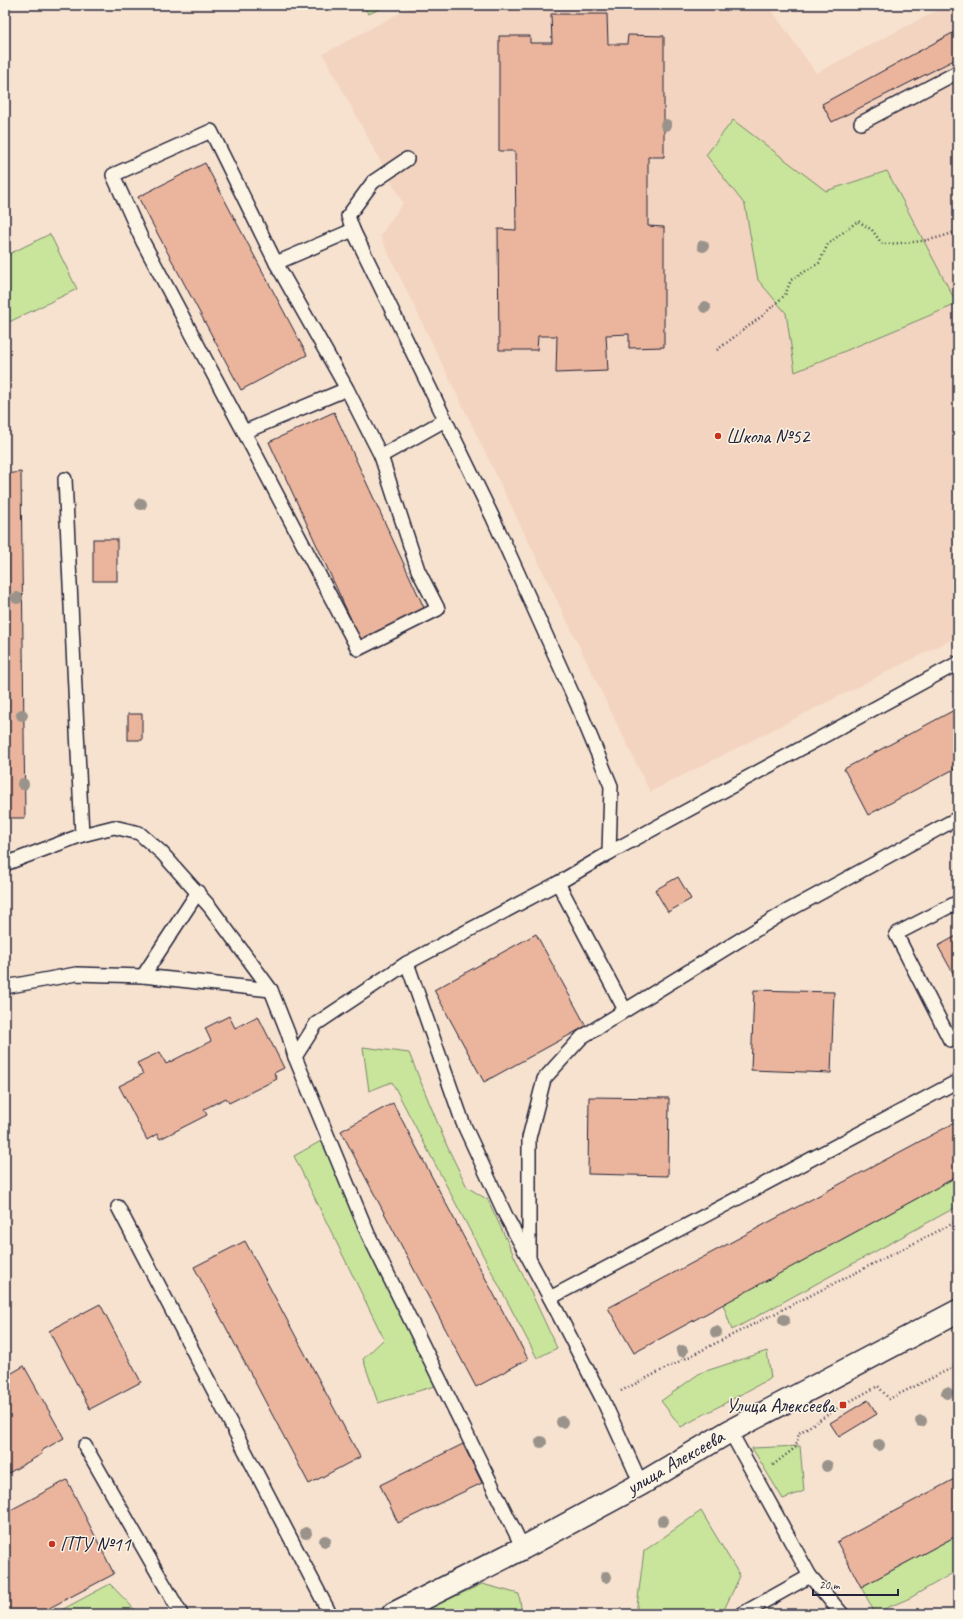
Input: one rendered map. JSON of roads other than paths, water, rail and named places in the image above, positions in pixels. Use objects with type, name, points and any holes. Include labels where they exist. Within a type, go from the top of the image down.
[{"type":"street","name":"улица Алексеева","points":[[393,1614],[524,1548],[641,1484],[730,1431],[958,1311]]},
{"type":"lane","points":[[861,123],[958,72]]},
{"type":"lane","points":[[211,131],[276,262],[347,389],[381,456],[418,570],[438,609],[358,649],[143,242],[114,175],[211,131]]},
{"type":"lane","points":[[407,159],[373,182],[348,216],[353,230],[494,518],[611,786],[609,853]]},
{"type":"lane","points":[[276,262],[353,230]]},
{"type":"lane","points":[[244,432],[347,389]]},
{"type":"lane","points":[[381,456],[446,420]]},
{"type":"lane","points":[[65,479],[82,835]]},
{"type":"lane","points":[[295,1057],[316,1024],[407,963],[558,883],[609,853],[958,663]]},
{"type":"lane","points":[[529,1258],[529,1138],[544,1079],[582,1037],[780,916],[958,818]]},
{"type":"lane","points":[[5,864],[82,835],[114,827],[139,833],[162,853],[210,906],[271,990],[288,1033],[295,1057],[368,1234],[524,1548]]},
{"type":"lane","points":[[558,883],[625,1010]]},
{"type":"lane","points":[[144,976],[198,892]]},
{"type":"lane","points":[[958,902],[896,934],[950,1040],[958,1036]]},
{"type":"lane","points":[[407,963],[463,1123],[506,1216],[602,1400],[641,1484]]},
{"type":"lane","points":[[5,987],[76,974],[144,976],[271,990]]},
{"type":"lane","points":[[550,1298],[958,1080]]},
{"type":"lane","points":[[118,1207],[330,1614]]},
{"type":"lane","points":[[730,1431],[810,1576],[842,1614]]},
{"type":"lane","points":[[84,1446],[181,1614]]},
{"type":"lane","points":[[742,1614],[810,1576]]},
{"type":"place","name":"Школа №52","points":[[718,436]]},
{"type":"place","name":"Улица Алексеева","points":[[843,1405]]},
{"type":"place","name":"ПТУ №11","points":[[52,1544]]}]
